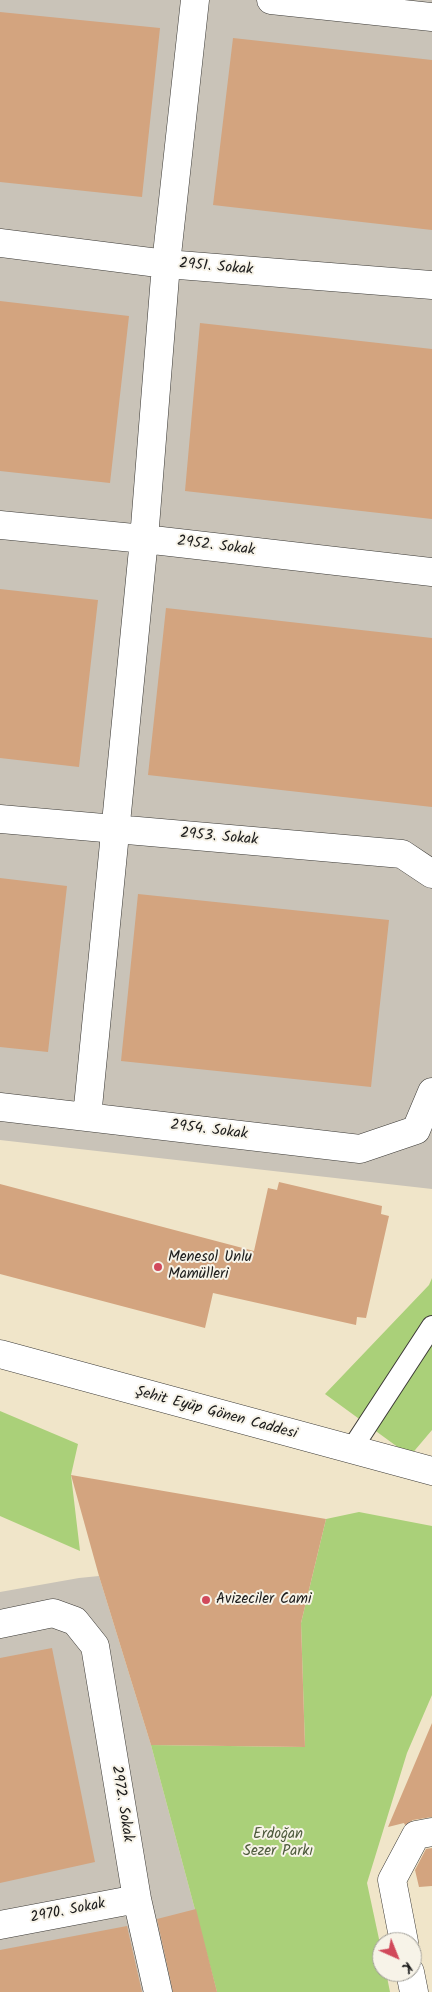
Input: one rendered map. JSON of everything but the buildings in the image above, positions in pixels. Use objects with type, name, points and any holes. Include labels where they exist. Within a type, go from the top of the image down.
[{"type":"street","points":[[87,1117],[144,539],[166,264],[195,0]]},
{"type":"street","points":[[271,0],[432,18]]},
{"type":"street","name":"2951. Sokak","points":[[0,244],[166,264],[432,285]]},
{"type":"street","name":"2952. Sokak","points":[[0,526],[144,539],[432,572]]},
{"type":"street","name":"2953. Sokak","points":[[0,819],[402,854],[432,874]]},
{"type":"street","name":"2954. Sokak","points":[[0,1107],[360,1149],[416,1130],[432,1092]]},
{"type":"street","name":"Şehit Eyüp Gönen Caddesi","points":[[0,1354],[432,1471]]},
{"type":"street","name":"2972. Sokak","points":[[0,1624],[53,1613],[74,1622],[95,1646],[137,1899],[158,1992]]},
{"type":"street","points":[[402,1932],[392,1880],[416,1835],[432,1832]]},
{"type":"street","name":"2970. Sokak","points":[[0,1925],[137,1899]]},
{"type":"lane","points":[[351,1450],[432,1326]]},
{"type":"shaded area","points":[[0,0],[432,0],[432,1189],[0,1140]]},
{"type":"shaded area","points":[[99,1576],[151,1745],[217,1992],[0,1992],[0,1592]]},
{"type":"green space","points":[[432,1278],[432,1430],[410,1456],[325,1394],[429,1285]]},
{"type":"green space","points":[[0,1411],[78,1444],[71,1475],[80,1551],[0,1516]]},
{"type":"green space","name":"Erdoğan Sezer Parkı","points":[[359,1512],[432,1526],[432,1695],[407,1753],[367,1883],[378,1932],[372,1932],[372,1982],[388,1982],[390,1992],[217,1992],[151,1745],[305,1747],[301,1623],[326,1519]]},
{"type":"place","name":"Menesol Unlu Mamülleri","points":[[158,1267]]},
{"type":"place","name":"Avizeciler Cami","points":[[206,1600]]}]
